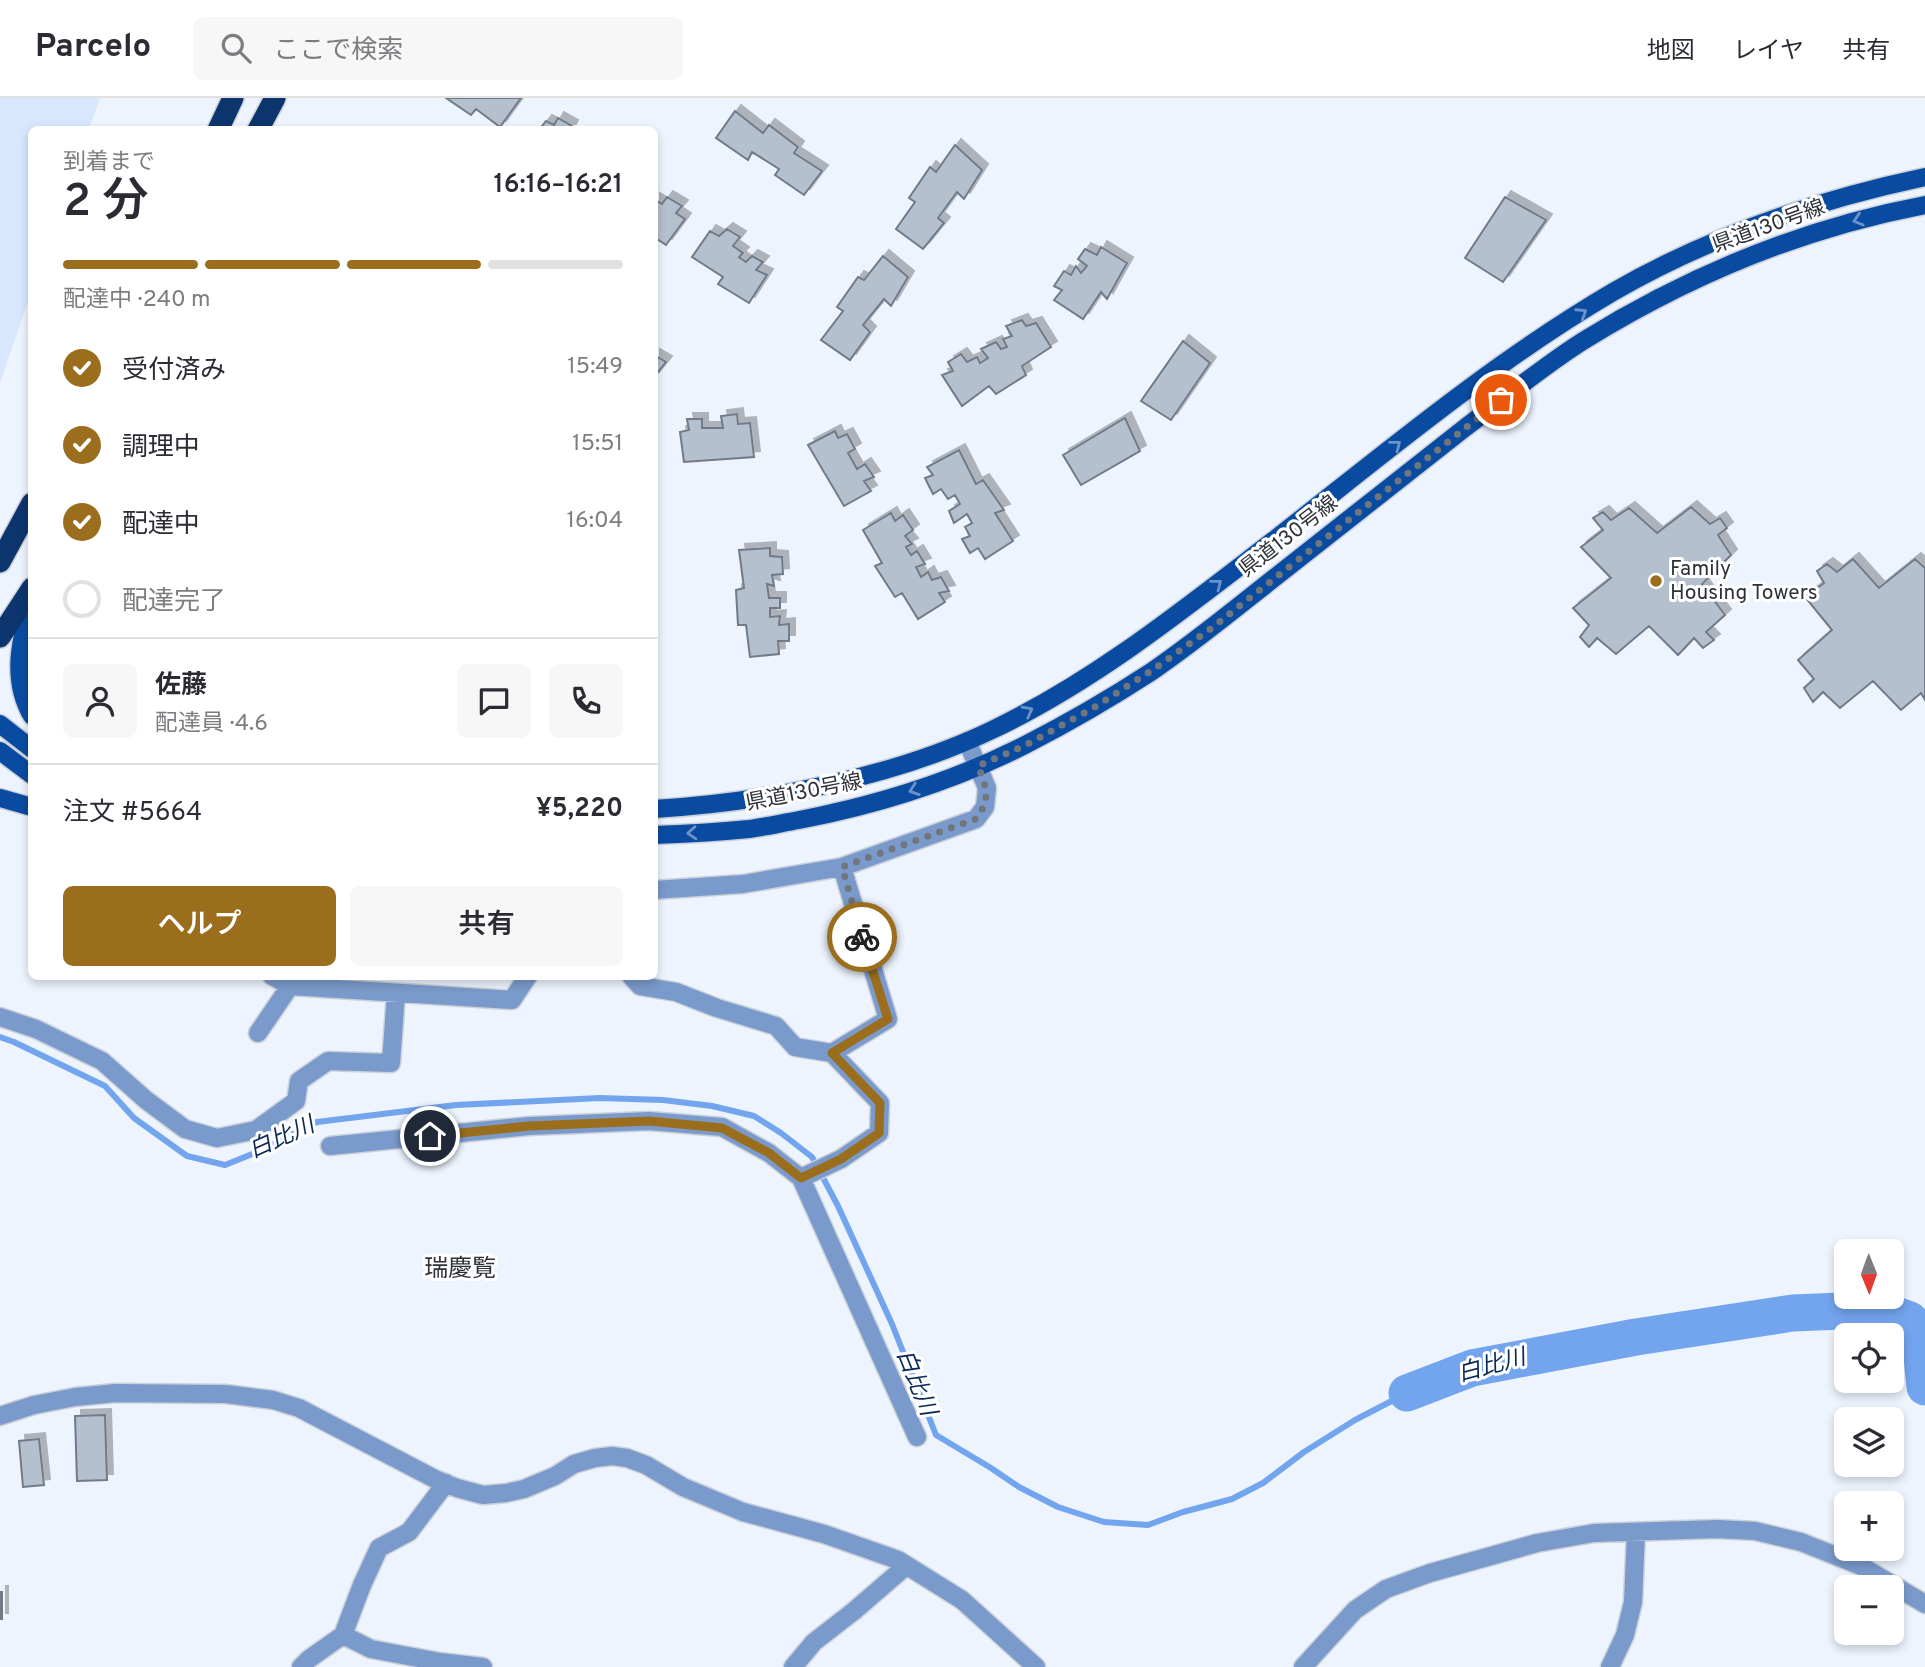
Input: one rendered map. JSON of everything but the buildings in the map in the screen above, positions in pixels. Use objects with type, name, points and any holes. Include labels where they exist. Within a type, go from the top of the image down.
[{"type":"highway","points":[[220,126],[233,98]]},
{"type":"highway","points":[[260,126],[275,98]]},
{"type":"highway","points":[[0,562],[28,510]]},
{"type":"highway","points":[[0,636],[28,594]]},
{"type":"main road","name":"県道130号線","points":[[658,809],[744,800],[839,782],[902,764],[991,731],[1077,683],[1133,646],[1442,409],[1525,349],[1613,292],[1718,240],[1788,213],[1866,189],[1925,177]]},
{"type":"main road","name":"県道130号線","points":[[658,835],[751,829],[845,811],[913,792],[1026,745],[1151,671],[1209,630],[1539,372],[1626,315],[1676,288],[1734,262],[1881,213],[1925,205]]},
{"type":"main road","points":[[28,613],[19,660],[22,694],[28,707]]},
{"type":"main road","points":[[0,723],[28,746]]},
{"type":"main road","points":[[0,751],[28,772]]},
{"type":"main road","points":[[0,798],[28,806]]},
{"type":"street","points":[[658,890],[743,884],[842,867],[976,819],[985,807],[987,788],[967,741]]},
{"type":"street","points":[[832,1053],[888,1019],[842,867]]},
{"type":"street","points":[[258,1032],[292,981],[396,993],[512,1000],[525,980]]},
{"type":"street","points":[[635,980],[640,986],[676,992],[776,1026],[795,1047],[832,1053],[880,1103],[879,1133],[841,1159],[804,1177]]},
{"type":"street","points":[[0,1017],[36,1029],[102,1061],[146,1100],[185,1129],[217,1138],[256,1130],[296,1101],[299,1081],[328,1061],[391,1063],[396,993]]},
{"type":"street","points":[[330,1146],[529,1126],[649,1121],[722,1128],[769,1153],[804,1177],[917,1437]]},
{"type":"street","points":[[0,1416],[34,1405],[116,1393],[226,1394],[273,1399],[299,1408],[446,1483],[483,1495],[524,1489],[555,1476],[574,1464],[595,1458],[627,1458],[646,1465],[683,1487],[743,1512],[824,1534],[898,1560],[962,1600],[1036,1667]]},
{"type":"street","points":[[301,1667],[344,1635],[379,1548],[409,1532],[446,1483]]},
{"type":"street","points":[[1303,1667],[1355,1610],[1386,1589],[1430,1573],[1537,1543],[1594,1533],[1718,1529],[1755,1531],[1801,1542],[1861,1566],[1925,1604]]},
{"type":"street","points":[[1610,1667],[1625,1635],[1633,1602],[1636,1532]]},
{"type":"street","points":[[793,1667],[814,1642],[906,1566]]},
{"type":"street","points":[[344,1635],[371,1649],[483,1667]]},
{"type":"shaded area","points":[[0,98],[100,98],[90,126],[28,126],[28,302],[0,383]]},
{"type":"waterway","name":"白比川","points":[[0,1037],[105,1086],[134,1118],[187,1156],[225,1165],[260,1151],[317,1122],[456,1105],[600,1098],[663,1100],[712,1106],[754,1116],[812,1157],[838,1206],[892,1324],[936,1435],[1019,1487],[1058,1507],[1104,1522],[1148,1525],[1232,1499],[1263,1483],[1304,1452],[1355,1420],[1407,1393]]},
{"type":"waterway","name":"白比川","points":[[1407,1393],[1472,1368],[1636,1337],[1793,1313],[1842,1311],[1891,1313],[1910,1320],[1920,1337],[1925,1387]]},
{"type":"way so far","points":[[862,937],[842,867],[976,819],[985,807],[987,788],[978,766],[1026,745],[1093,708],[1151,671],[1209,630],[1501,400]]},
{"type":"place","name":"Family Housing Towers","points":[[1656,581]]},
{"type":"district","name":"瑞慶覧","points":[[460,1270]]},
{"type":"route","points":[[430,1136],[529,1126],[649,1121],[722,1128],[769,1153],[801,1178],[841,1159],[879,1133],[880,1103],[832,1053],[888,1019],[862,937]]}]
